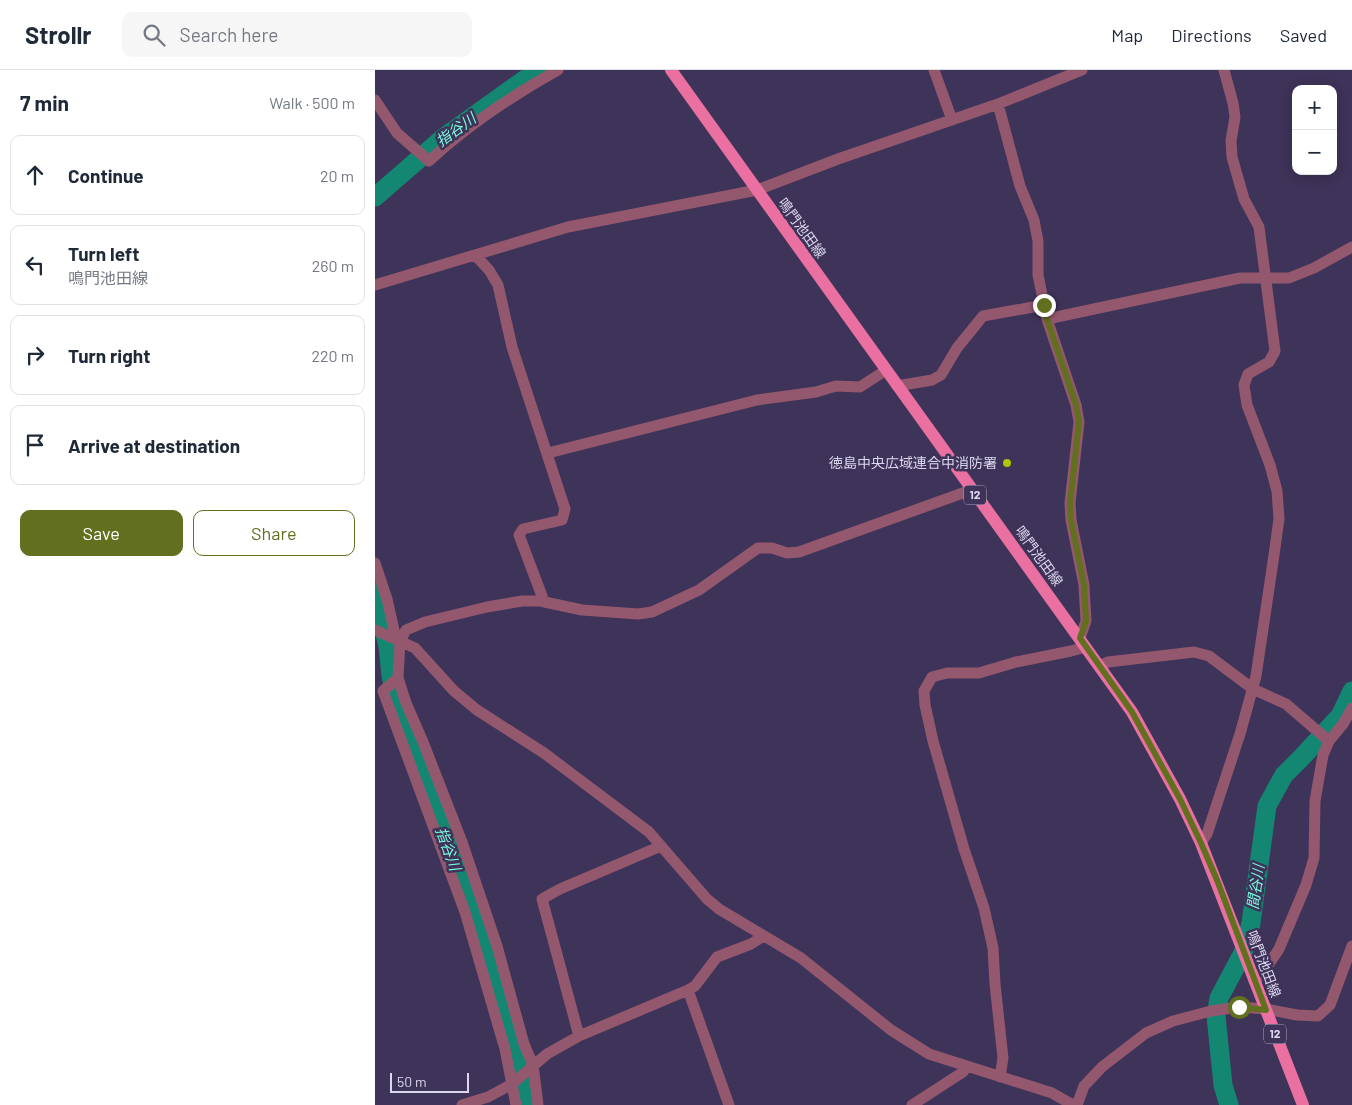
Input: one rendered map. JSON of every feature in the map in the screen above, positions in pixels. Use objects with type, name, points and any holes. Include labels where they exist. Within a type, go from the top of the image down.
[{"type":"main road","name":"鳴門池田線","points":[[671,70],[1132,712],[1180,799],[1201,843],[1303,1105]]},
{"type":"street","points":[[375,100],[397,132],[429,161],[445,146],[507,101],[558,70]]},
{"type":"street","points":[[934,70],[952,120]]},
{"type":"street","points":[[375,285],[568,227],[746,194],[838,159],[998,104],[1082,70]]},
{"type":"street","points":[[1201,843],[1210,825],[1253,689],[1267,608],[1279,519],[1277,491],[1270,465],[1247,405],[1244,386],[1248,374],[1269,362],[1275,351],[1259,227],[1244,199],[1232,157],[1231,142],[1235,117],[1224,70]]},
{"type":"street","points":[[998,104],[1020,186],[1033,220],[1038,241],[1038,275],[1047,319],[1076,405],[1079,422],[1070,503],[1071,520],[1084,585],[1086,621],[1083,642],[1071,651],[1016,662],[979,673],[947,673],[932,677],[924,691],[933,741],[964,849],[984,908],[993,948],[1003,1058],[1000,1077]]},
{"type":"street","points":[[1047,319],[1240,278],[1289,278],[1314,268],[1352,247]]},
{"type":"street","points":[[475,255],[489,270],[498,285],[512,347],[565,508],[562,520],[523,529],[519,535],[541,596],[541,601]]},
{"type":"street","points":[[897,386],[932,380],[941,375],[957,348],[983,316],[1044,305]]},
{"type":"street","points":[[548,453],[757,400],[816,392],[836,386],[860,387],[886,370]]},
{"type":"street","points":[[396,639],[406,630],[425,622],[522,601],[541,601],[582,610],[638,614],[653,612],[699,590],[759,548],[772,548],[787,553],[799,552],[971,490]]},
{"type":"street","points":[[375,564],[387,599],[396,639],[394,681],[423,742],[461,842],[497,946],[524,1044],[532,1066],[538,1105]]},
{"type":"street","points":[[377,631],[415,648],[454,691],[477,710],[544,752],[649,832],[707,900],[801,958],[909,1042],[929,1054],[1052,1093],[1073,1105]]},
{"type":"street","points":[[1100,666],[1108,662],[1194,652],[1209,656],[1253,689],[1286,704],[1325,737]]},
{"type":"street","points":[[394,681],[383,690],[412,772],[443,849],[467,921],[514,1083],[516,1105]]},
{"type":"street","points":[[1254,981],[1265,970],[1279,948],[1306,885],[1314,858],[1315,801],[1325,737],[1343,724],[1352,708]]},
{"type":"street","points":[[443,849],[461,842]]},
{"type":"street","points":[[579,1036],[541,899],[661,846]]},
{"type":"street","points":[[462,1105],[488,1097],[514,1083],[547,1054],[579,1036],[688,990],[695,986],[717,957],[751,944],[763,936]]},
{"type":"street","points":[[1077,1105],[1084,1086],[1102,1067],[1146,1033],[1173,1021],[1216,1010],[1239,1007],[1318,1016],[1330,1005],[1352,946]]},
{"type":"street","points":[[688,990],[729,1105]]},
{"type":"street","points":[[912,1105],[963,1072],[967,1066]]},
{"type":"waterway","name":"指谷川","points":[[375,197],[443,138],[524,80],[543,70]]},
{"type":"waterway","name":"指谷川","points":[[375,592],[388,646],[391,676],[398,708],[465,888],[491,968],[527,1105]]},
{"type":"waterway","name":"間谷川","points":[[1229,1105],[1223,1085],[1216,1016],[1219,998],[1243,953],[1251,923],[1267,806],[1284,775],[1340,716],[1352,691]]},
{"type":"place","name":"徳島中央広域連合中消防署","points":[[1007,463]]},
{"type":"route","points":[[1044,305],[1076,405],[1079,422],[1070,503],[1071,520],[1084,585],[1086,621],[1080,638],[1132,712],[1180,799],[1217,880],[1239,943],[1266,1010],[1239,1007]]}]
